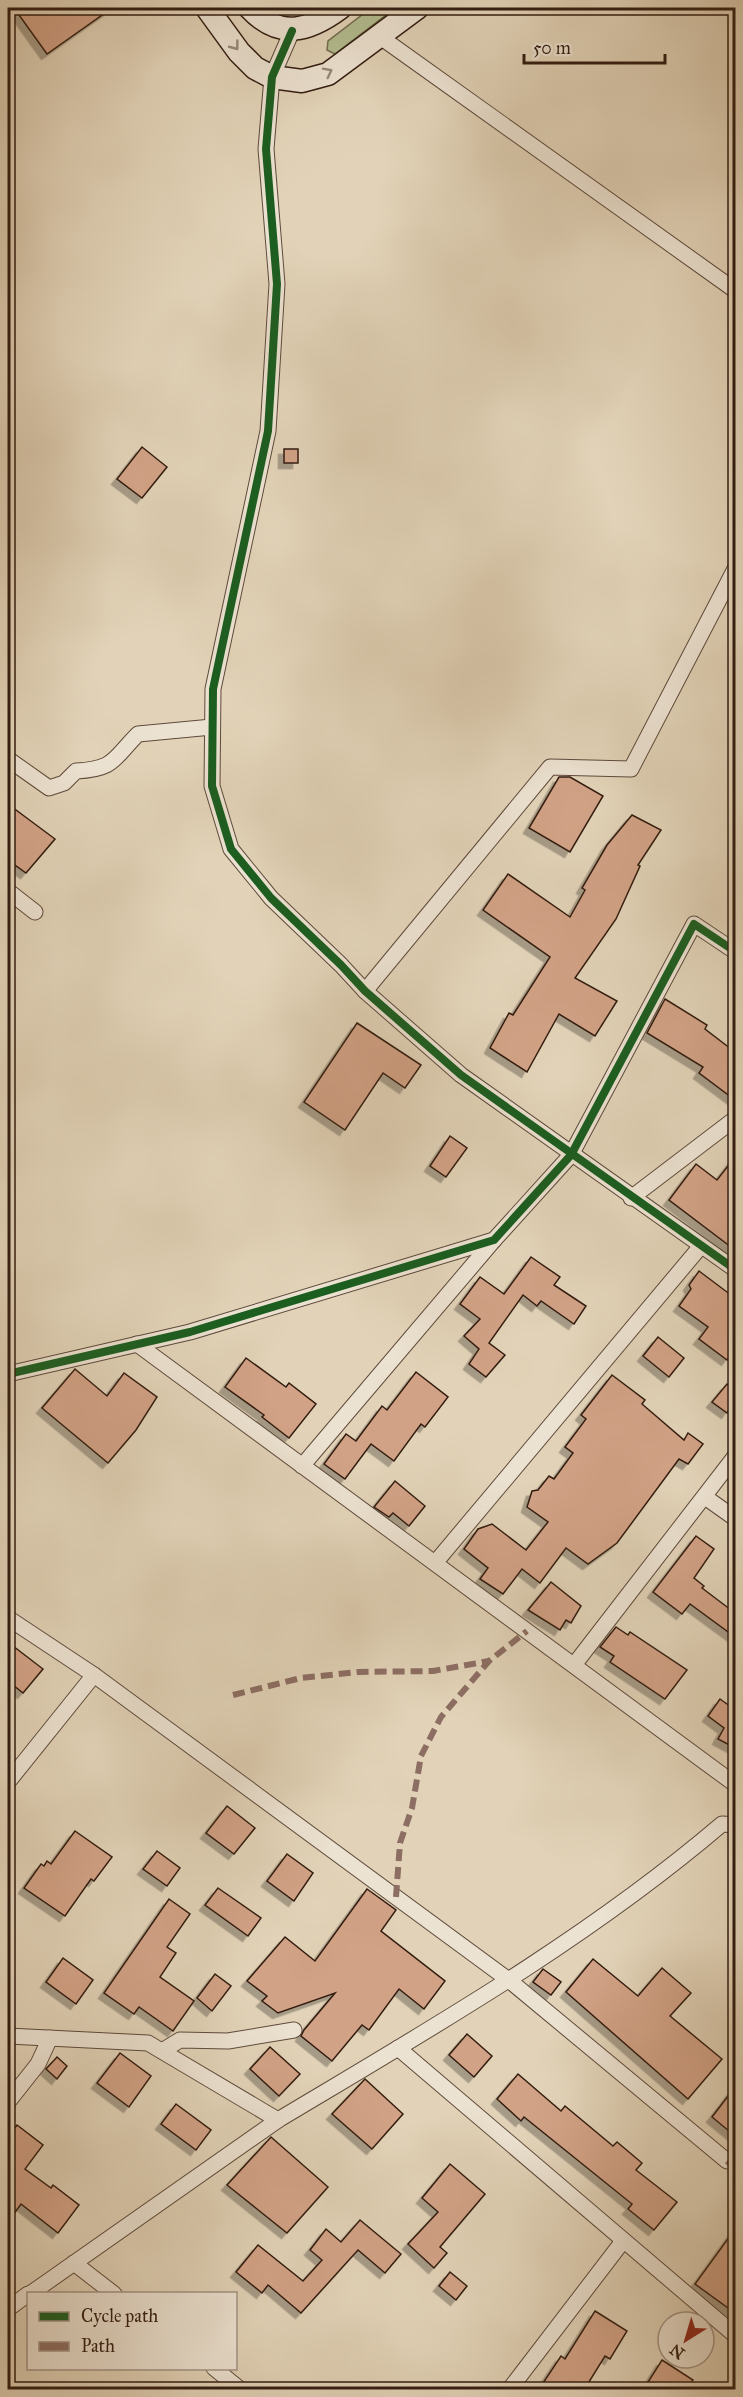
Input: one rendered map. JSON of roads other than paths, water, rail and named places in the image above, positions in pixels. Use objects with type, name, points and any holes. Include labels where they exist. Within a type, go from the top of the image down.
[{"type":"main road","points":[[207,8],[239,52],[255,68],[272,77],[302,81],[328,74],[417,8]]},
{"type":"main road","points":[[250,8],[260,17],[292,31],[320,23],[340,8]]},
{"type":"street","points":[[292,31],[272,77],[266,149],[277,284],[268,431],[213,689],[212,786],[231,849],[271,898],[365,991],[460,1075],[631,1198],[735,1268]]},
{"type":"street","points":[[379,36],[735,291]]},
{"type":"street","points":[[365,991],[550,767],[631,769],[735,567]]},
{"type":"street","points":[[8,759],[49,788],[64,783],[76,771],[104,768],[109,765],[138,734],[212,727]]},
{"type":"street","points":[[8,891],[36,912]]},
{"type":"street","points":[[302,1466],[494,1240],[571,1155],[694,924],[735,952]]},
{"type":"street","points":[[631,1198],[735,1118]]},
{"type":"street","points":[[8,1374],[190,1332],[494,1240]]},
{"type":"street","points":[[435,1563],[700,1246]]},
{"type":"street","points":[[137,1344],[735,1785]]},
{"type":"street","points":[[574,1665],[735,1455]]},
{"type":"street","points":[[705,1497],[735,1519]]},
{"type":"street","points":[[8,1618],[94,1675],[510,1981],[727,2161]]},
{"type":"street","points":[[8,1782],[94,1675]]},
{"type":"street","points":[[32,2292],[278,2120],[510,1981],[667,1871],[722,1824],[735,1825]]},
{"type":"street","points":[[162,2051],[167,2045],[180,2040],[228,2041],[294,2030]]},
{"type":"street","points":[[8,2036],[148,2043],[278,2120]]},
{"type":"street","points":[[8,2102],[38,2064],[50,2038]]},
{"type":"street","points":[[398,2048],[735,2336]]},
{"type":"street","points":[[509,2390],[623,2241]]},
{"type":"street","points":[[74,2263],[111,2292]]},
{"type":"street","points":[[8,2309],[27,2295]]},
{"type":"street","points":[[216,2370],[241,2390]]}]
